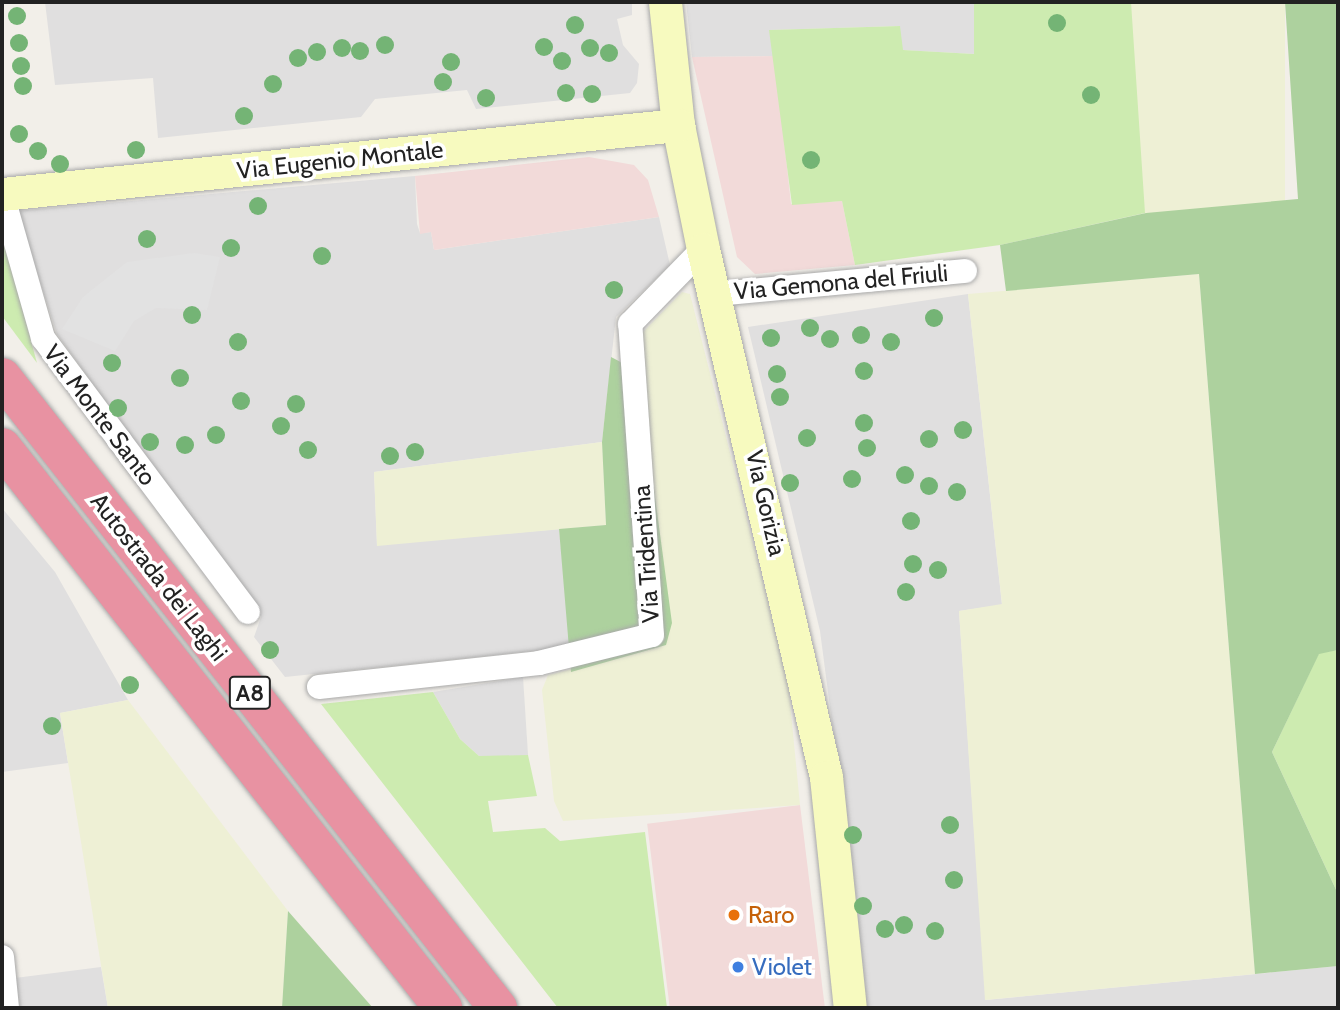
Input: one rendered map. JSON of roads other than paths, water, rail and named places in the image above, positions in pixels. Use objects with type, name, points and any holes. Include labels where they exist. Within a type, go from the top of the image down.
[{"type":"highway","name":"Autostrada dei Laghi","points":[[2,377],[498,1008]]},
{"type":"highway","name":"Autostrada dei Laghi","points":[[2,447],[443,1008]]},
{"type":"street","name":"Via Gorizia","points":[[665,2],[678,125],[703,249],[717,294],[826,776],[850,1008]]},
{"type":"street","name":"Via Eugenio Montale","points":[[2,194],[678,125]]},
{"type":"street","name":"Via Monte Santo","points":[[2,194],[43,338],[248,612]]},
{"type":"street","name":"Via Tridentina","points":[[320,687],[538,663],[652,635],[630,324],[703,249]]},
{"type":"street","name":"Via Gemona del Friuli","points":[[717,294],[965,271]]},
{"type":"street","points":[[2,957],[7,1008]]},
{"type":"place","name":"Raro","points":[[734,915]]},
{"type":"place","name":"Violet","points":[[738,967]]}]
